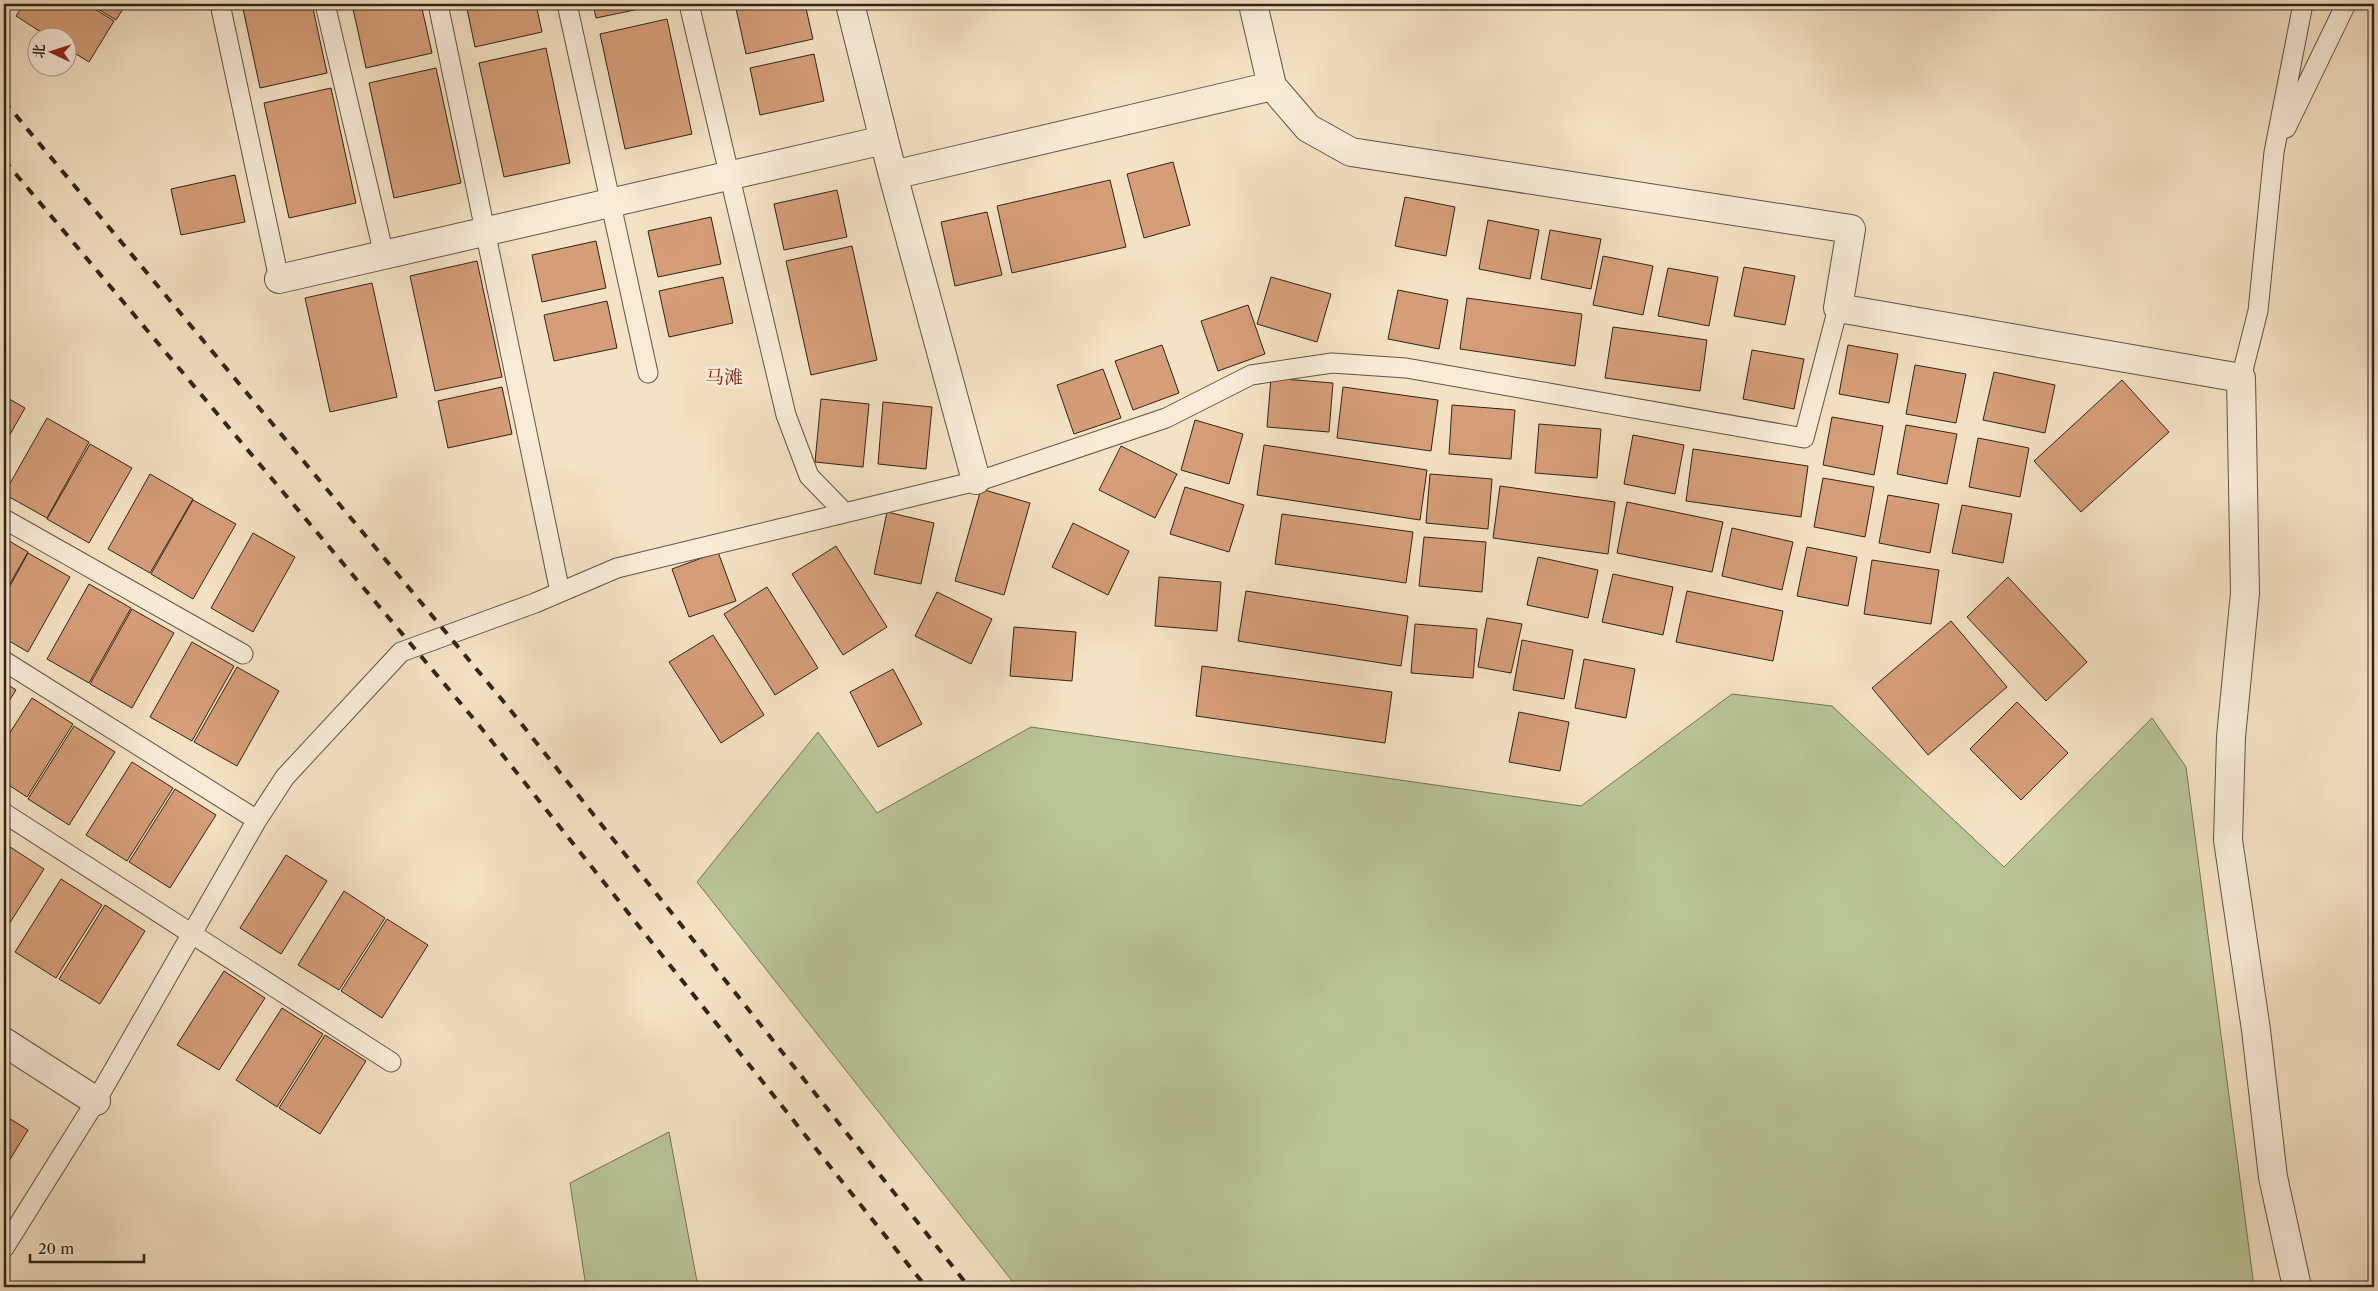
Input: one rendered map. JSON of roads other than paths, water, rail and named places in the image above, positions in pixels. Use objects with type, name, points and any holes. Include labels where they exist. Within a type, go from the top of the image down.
[{"type":"street","points":[[850,4],[893,175],[976,480]]},
{"type":"street","points":[[1253,4],[1272,86],[1308,128],[1351,152],[1851,229],[1838,308],[2241,378],[2246,593],[2231,737],[2228,840],[2256,1030],[2273,1177],[2297,1287]]},
{"type":"street","points":[[893,175],[1272,86]]},
{"type":"street","points":[[279,279],[884,140]]},
{"type":"street","points":[[4,1042],[96,1101]]},
{"type":"lane","points":[[220,4],[279,279]]},
{"type":"lane","points":[[325,4],[384,255]]},
{"type":"lane","points":[[438,4],[560,592]]},
{"type":"lane","points":[[567,4],[648,373]]},
{"type":"lane","points":[[689,4],[786,415],[809,476],[844,512]]},
{"type":"lane","points":[[2241,378],[2258,311],[2274,152],[2303,4]]},
{"type":"lane","points":[[2274,152],[2346,4]]},
{"type":"lane","points":[[4,1248],[96,1101],[193,935],[257,820],[285,777],[401,652],[560,592],[617,568],[976,480],[1166,418],[1251,376],[1332,364],[1406,368],[1804,438],[1838,308]]},
{"type":"lane","points":[[4,519],[244,654]]},
{"type":"lane","points":[[4,661],[257,820]]},
{"type":"lane","points":[[4,813],[391,1062]]},
{"type":"railway","points":[[4,101],[508,707],[969,1287]]},
{"type":"railway","points":[[4,160],[478,724],[926,1287]]},
{"type":"district","name":"马滩","points":[[724,377]]}]
